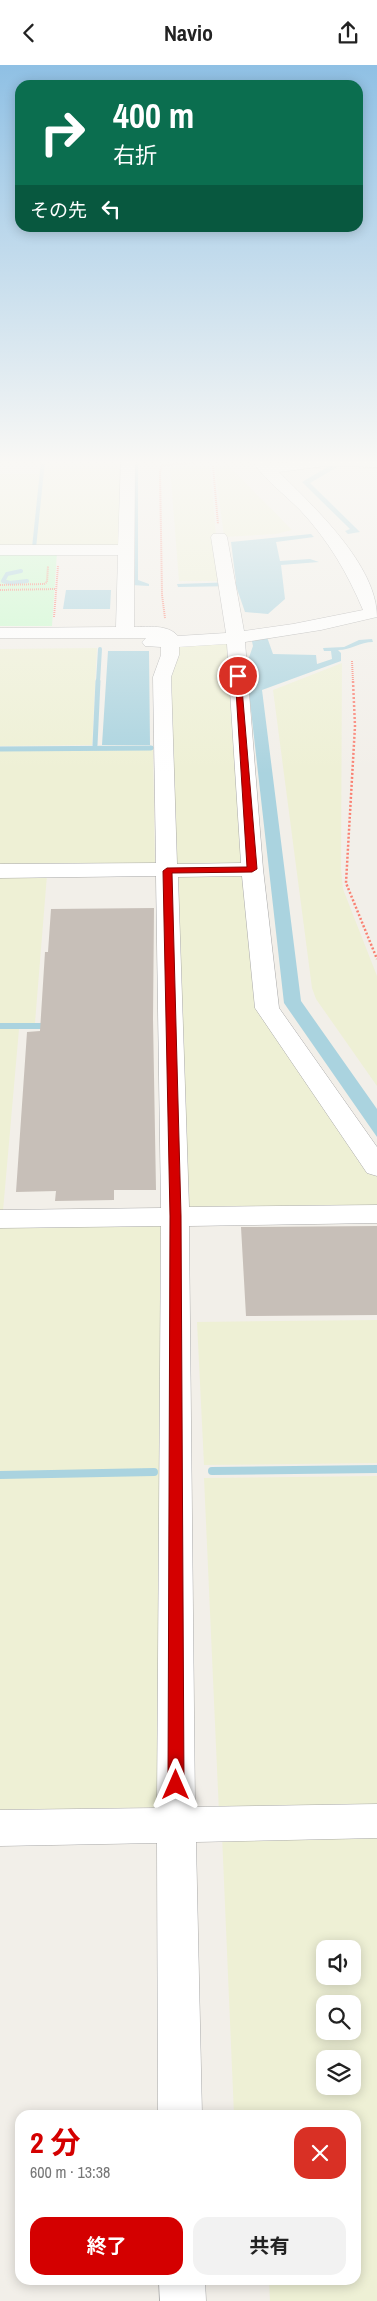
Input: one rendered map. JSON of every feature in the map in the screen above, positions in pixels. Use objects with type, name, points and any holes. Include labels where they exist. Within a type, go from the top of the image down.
[{"type":"street","points":[[125,632],[127,565]]},
{"type":"street","points":[[223,565],[226,584],[241,637],[252,869],[267,1007],[377,1167]]},
{"type":"street","points":[[0,643],[241,637],[276,634],[375,612],[350,565]]},
{"type":"street","points":[[0,633],[125,632],[166,638]]},
{"type":"street","points":[[166,638],[170,655],[162,677],[175,1216],[176,1824],[180,2110]]},
{"type":"street","points":[[0,871],[252,869]]},
{"type":"street","points":[[0,1219],[377,1214]]},
{"type":"street","points":[[0,1828],[377,1821]]},
{"type":"street","points":[[182,2285],[183,2301]]},
{"type":"path","points":[[0,585],[46,583],[51,565]]},
{"type":"path","points":[[54,617],[56,589],[55,565]]},
{"type":"path","points":[[162,565],[166,638]]},
{"type":"path","points":[[0,590],[56,589]]},
{"type":"path","points":[[352,661],[355,726],[346,883],[377,959]]},
{"type":"green space","points":[[0,565],[56,565],[52,626],[0,626]]},
{"type":"green space","points":[[178,565],[219,565],[220,581],[179,581]]},
{"type":"green space","points":[[167,640],[235,640],[259,997],[377,1174],[377,1211],[187,1212]]},
{"type":"green space","points":[[97,648],[92,745],[0,746],[0,649]]},
{"type":"green space","points":[[342,663],[341,869],[343,889],[377,976],[377,1086],[316,999],[312,988],[273,690]]},
{"type":"green space","points":[[153,750],[155,865],[0,867],[0,751]]},
{"type":"green space","points":[[47,875],[35,1023],[0,1023],[0,876]]},
{"type":"green space","points":[[0,1029],[19,1029],[3,1211],[0,1211]]},
{"type":"green space","points":[[164,1223],[171,1807],[0,1810],[0,1225]]},
{"type":"green space","points":[[377,1320],[377,1463],[204,1465],[197,1322]]},
{"type":"green space","points":[[377,1476],[377,1811],[219,1813],[204,1478]]},
{"type":"green space","points":[[377,1832],[377,2301],[270,2301],[269,2285],[361,2285],[361,2110],[234,2110],[222,1835]]},
{"type":"water","points":[[131,565],[138,565],[138,580],[149,584],[149,586],[131,585]]},
{"type":"water","points":[[234,565],[281,565],[285,599],[268,614],[245,612],[236,586],[178,587],[177,584],[236,582]]},
{"type":"water","points":[[66,590],[111,590],[110,609],[63,609]]},
{"type":"water","points":[[251,637],[267,637],[273,654],[316,655],[317,664],[332,659],[331,651],[324,651],[323,648],[344,647],[359,640],[372,639],[373,642],[338,650],[341,653],[341,661],[262,690],[301,1001],[377,1109],[377,1137],[284,1003],[246,666],[253,646]]},
{"type":"water","points":[[108,651],[149,651],[150,745],[102,745]]},
{"type":"building","points":[[154,908],[153,1019],[156,1190],[114,1190],[114,1200],[55,1201],[56,1191],[16,1192],[27,1032],[40,1031],[45,952],[48,952],[51,909]]},
{"type":"building","points":[[377,1226],[377,1315],[246,1316],[241,1227]]},
{"type":"waterway","points":[[21,571],[7,574],[3,581],[10,583],[27,581]]},
{"type":"waterway","points":[[98,682],[100,649]]},
{"type":"waterway","points":[[95,745],[98,681]]},
{"type":"waterway","points":[[0,749],[151,748]]},
{"type":"waterway","points":[[0,1026],[49,1026]]},
{"type":"waterway","points":[[212,1471],[377,1469]]},
{"type":"waterway","points":[[0,1475],[154,1472]]},
{"type":"route","points":[[176,1785],[175,1216],[167,871],[252,869],[238,676]]}]
